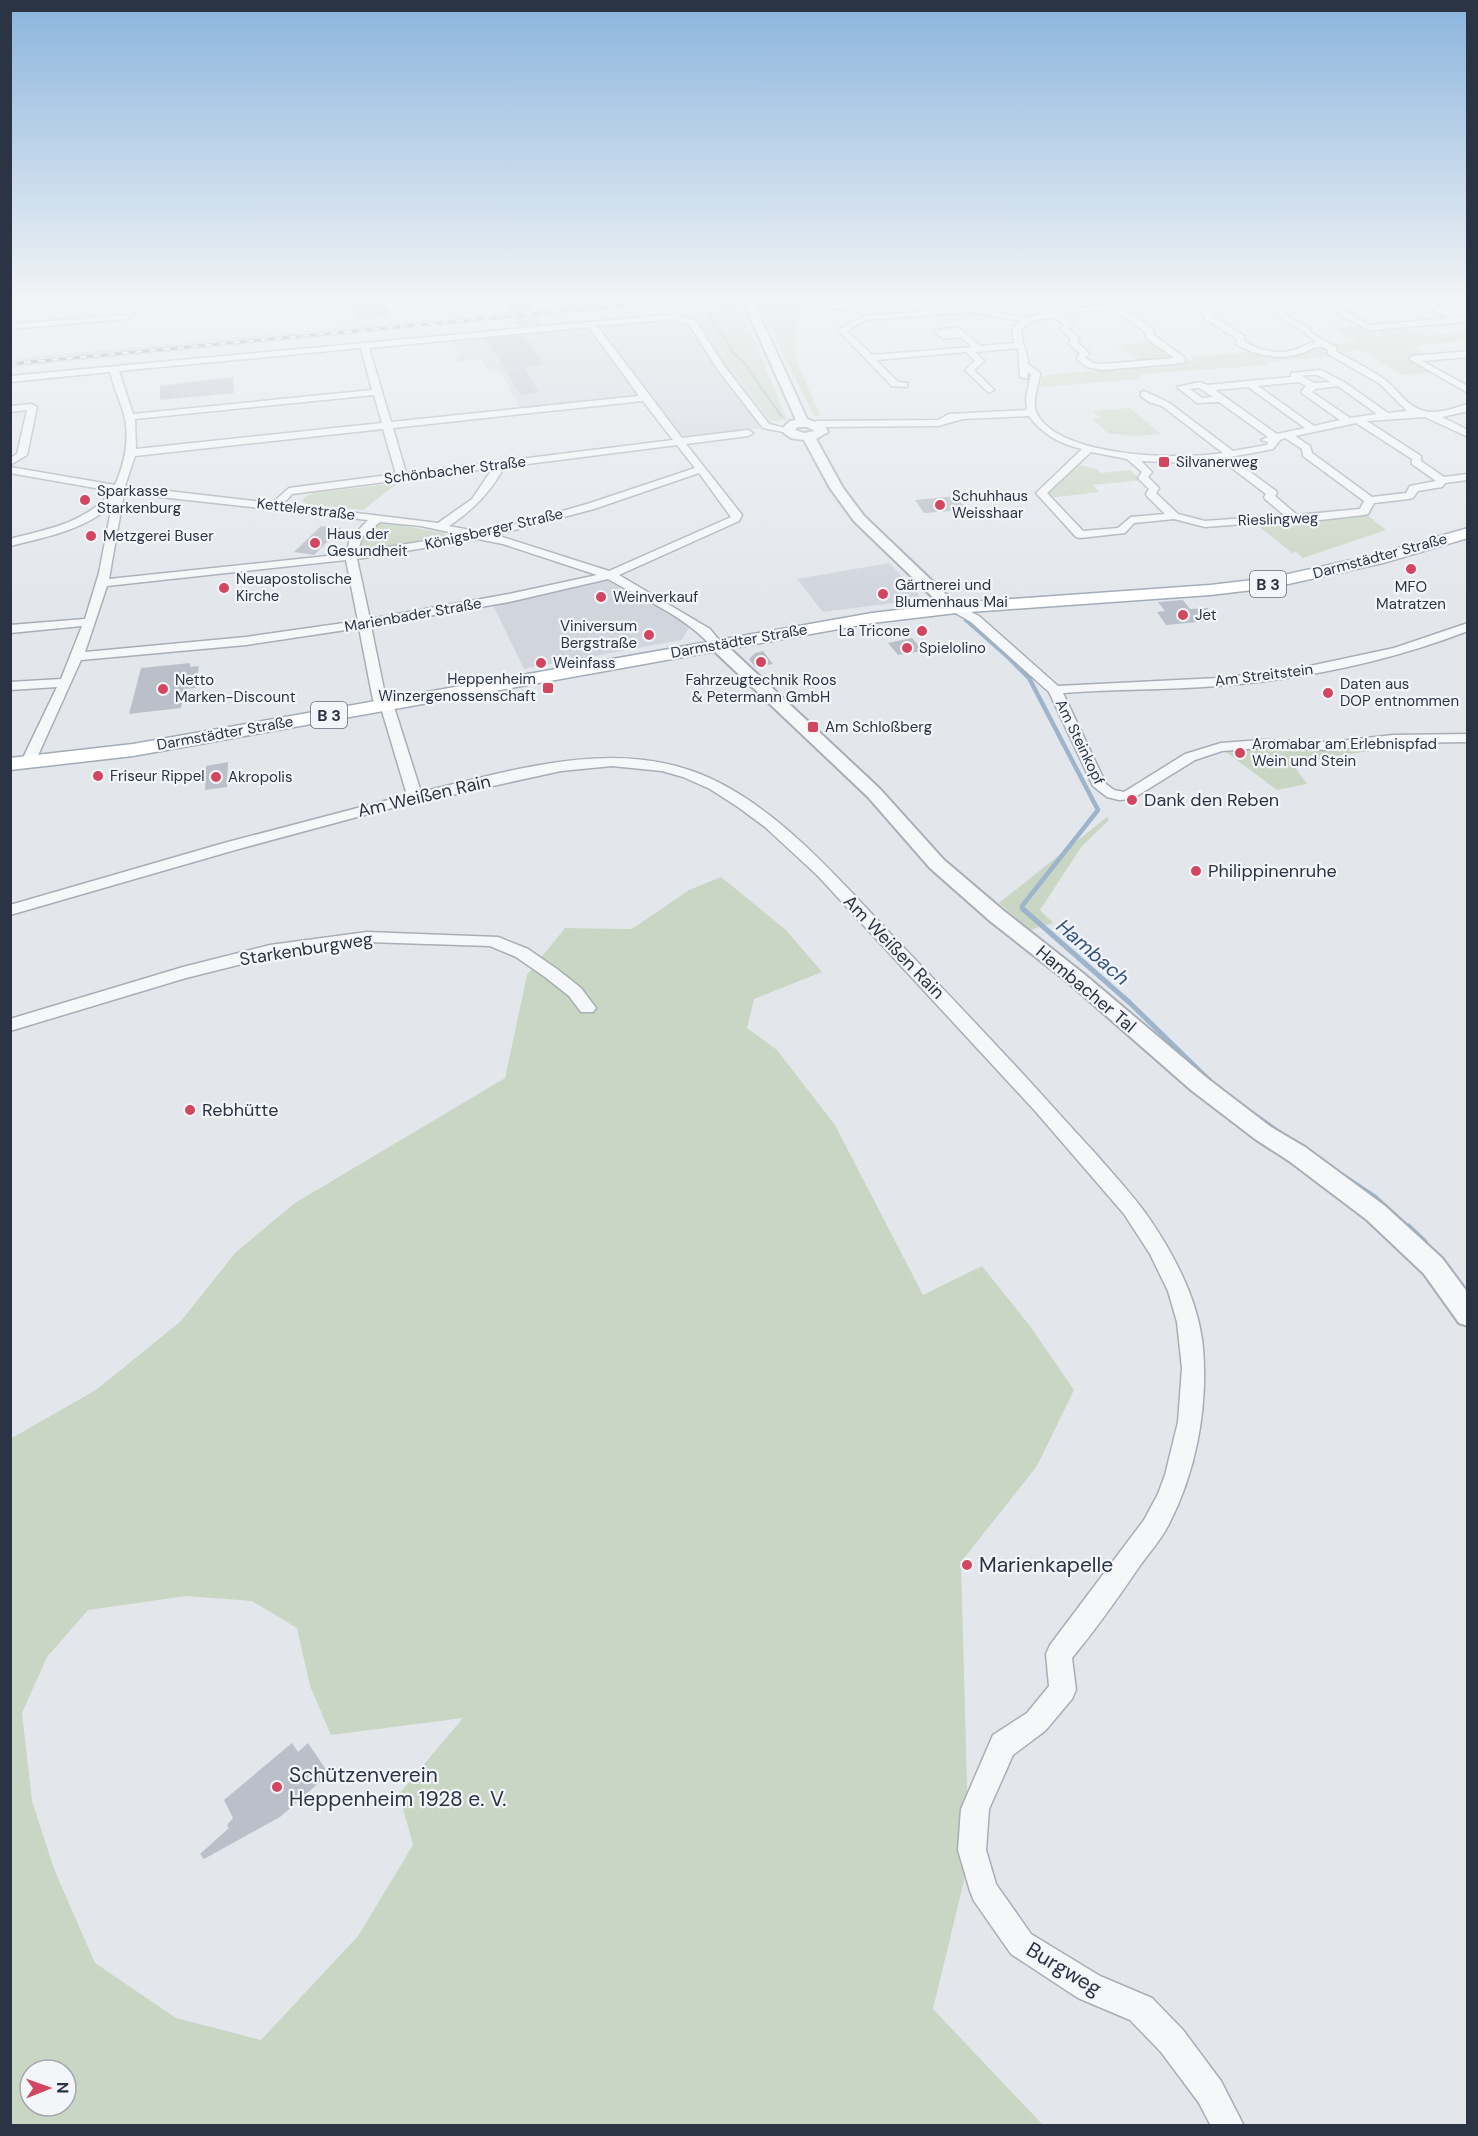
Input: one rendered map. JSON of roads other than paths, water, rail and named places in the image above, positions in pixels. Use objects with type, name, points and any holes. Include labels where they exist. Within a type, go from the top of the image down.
[{"type":"main road","name":"Darmstädter Straße","points":[[16,764],[133,750],[872,618],[956,608],[1210,590],[1270,583],[1377,559],[1467,533]]},
{"type":"street","points":[[16,764],[67,682],[102,583],[120,489],[131,453],[132,431],[122,399]]},
{"type":"street","points":[[129,417],[311,399]]},
{"type":"street","points":[[379,399],[402,477]]},
{"type":"street","points":[[131,453],[639,399]]},
{"type":"street","points":[[646,399],[700,469]]},
{"type":"street","points":[[745,399],[766,426],[788,430],[796,436],[812,429],[948,422],[960,417],[1032,412]]},
{"type":"street","points":[[797,399],[812,429],[826,472],[854,512],[894,554],[947,603],[956,608]]},
{"type":"street","points":[[1032,399],[1032,412],[1036,420],[1056,435],[1089,448],[1131,457],[1182,460],[1270,447],[1282,436],[1352,420],[1386,415],[1457,412],[1467,407]]},
{"type":"street","points":[[1150,399],[1166,404],[1177,403]]},
{"type":"street","points":[[1189,402],[1221,399],[1306,448],[1306,454],[1370,500]]},
{"type":"street","points":[[1271,399],[1313,429]]},
{"type":"street","points":[[1317,399],[1417,458],[1416,462],[1442,480]]},
{"type":"street","points":[[1360,399],[1386,415]]},
{"type":"street","points":[[1398,399],[1410,409],[1467,434]]},
{"type":"street","points":[[1166,404],[1227,455],[1251,479],[1248,486],[1259,495],[1269,498],[1293,517]]},
{"type":"street","points":[[10,409],[32,407],[22,455],[10,462]]},
{"type":"street","name":"Schönbacher Straße","points":[[276,505],[289,491],[748,433]]},
{"type":"street","name":"Rieslingweg","points":[[1089,448],[1041,493],[1080,535],[1121,531],[1131,520],[1174,516],[1204,524],[1293,517],[1302,519],[1364,512],[1370,500],[1409,496],[1414,488],[1438,485],[1442,480],[1467,477]]},
{"type":"street","points":[[1131,457],[1147,471],[1143,478],[1154,488],[1151,494],[1174,516]]},
{"type":"street","points":[[440,527],[464,512],[482,496],[500,464]]},
{"type":"street","name":"Marienbader Straße","points":[[77,657],[246,641],[365,624],[498,601],[610,575],[735,519],[737,514],[700,469]]},
{"type":"street","name":"Königsberger Straße","points":[[102,583],[351,558],[480,536],[609,501],[700,469]]},
{"type":"street","name":"Kettelerstraße","points":[[10,470],[120,489],[378,518],[440,527],[480,536],[610,575],[688,620],[706,632],[717,645]]},
{"type":"street","points":[[10,543],[89,519],[105,507],[120,489]]},
{"type":"street","points":[[378,518],[355,536],[351,558],[380,700],[388,710],[415,797]]},
{"type":"street","points":[[89,519],[112,525]]},
{"type":"street","name":"Am Steinkopf","points":[[956,608],[975,619],[1055,690],[1100,786],[1105,792],[1115,796],[1127,795],[1190,757],[1221,747],[1261,744],[1331,746],[1393,739],[1467,738]]},
{"type":"street","points":[[10,629],[89,622]]},
{"type":"street","name":"Am Streitstein","points":[[1055,690],[1183,684],[1292,673],[1392,653],[1467,627]]},
{"type":"street","name":"Hambacher Tal","points":[[717,645],[874,793],[937,864],[996,916],[1077,979],[1199,1084],[1263,1133],[1297,1154],[1376,1213],[1433,1266],[1467,1315]]},
{"type":"street","points":[[10,686],[67,682]]},
{"type":"street","name":"Am Weißen Rain","points":[[10,910],[259,837],[415,797],[547,768],[613,762],[638,763],[673,769],[718,788],[777,831],[838,888],[1057,1123],[1131,1208],[1153,1238],[1173,1278],[1189,1324],[1193,1367],[1188,1432],[1177,1473],[1160,1516],[1092,1615],[1059,1654],[1063,1690],[1036,1722],[1003,1745]]},
{"type":"street","name":"Starkenburgweg","points":[[10,1025],[183,973],[270,951],[367,937],[492,941],[522,953],[551,973],[575,992],[587,1008]]},
{"type":"street","name":"Burgweg","points":[[1003,1745],[975,1809],[972,1850],[984,1891],[1020,1944],[1089,1987],[1141,2009],[1172,2041],[1210,2092],[1228,2126]]},
{"type":"waterway","name":"Hambach","points":[[769,399],[782,417]]},
{"type":"waterway","name":"Hambach","points":[[965,620],[1008,658]]},
{"type":"waterway","name":"Hambach","points":[[1007,656],[1029,678],[1098,810],[1022,906],[1023,910]]},
{"type":"waterway","name":"Hambach","points":[[1023,909],[1130,1003],[1210,1081]]},
{"type":"waterway","name":"Hambach","points":[[1253,1114],[1280,1133]]},
{"type":"waterway","name":"Hambach","points":[[1342,1175],[1375,1197],[1409,1228]]},
{"type":"waterway","name":"Hambach","points":[[1408,1227],[1424,1242]]},
{"type":"place","name":"Silvanerweg","points":[[1164,462]]},
{"type":"place","name":"Sparkasse Starkenburg","points":[[85,500]]},
{"type":"place","name":"Schuhhaus Weisshaar","points":[[940,505]]},
{"type":"place","name":"Metzgerei Buser","points":[[91,536]]},
{"type":"place","name":"Haus der Gesundheit","points":[[315,543]]},
{"type":"place","name":"MFO Matratzen","points":[[1411,569]]},
{"type":"place","name":"Neuapostolische Kirche","points":[[224,588]]},
{"type":"place","name":"Gärtnerei und Blumenhaus Mai","points":[[883,594]]},
{"type":"place","name":"Weinverkauf","points":[[601,597]]},
{"type":"place","name":"Jet","points":[[1183,615]]},
{"type":"place","name":"La Tricone","points":[[922,631]]},
{"type":"place","name":"Viniversum Bergstraße","points":[[649,635]]},
{"type":"place","name":"Spielolino","points":[[907,648]]},
{"type":"place","name":"Fahrzeugtechnik Roos & Petermann GmbH","points":[[761,662]]},
{"type":"place","name":"Weinfass","points":[[541,663]]},
{"type":"place","name":"Heppenheim Winzergenossenschaft","points":[[548,688]]},
{"type":"place","name":"Netto Marken-Discount","points":[[163,689]]},
{"type":"place","name":"Daten aus DOP entnommen","points":[[1328,693]]},
{"type":"place","name":"Am Schloßberg","points":[[813,727]]},
{"type":"place","name":"Aromabar am Erlebnispfad Wein und Stein","points":[[1240,753]]},
{"type":"place","name":"Friseur Rippel","points":[[98,776]]},
{"type":"place","name":"Akropolis","points":[[216,777]]},
{"type":"place","name":"Dank den Reben","points":[[1132,800]]},
{"type":"place","name":"Philippinenruhe","points":[[1196,871]]},
{"type":"place","name":"Rebhütte","points":[[190,1110]]},
{"type":"place","name":"Marienkapelle","points":[[967,1565]]},
{"type":"place","name":"Schützenverein Heppenheim 1928 e. V.","points":[[277,1787]]}]
